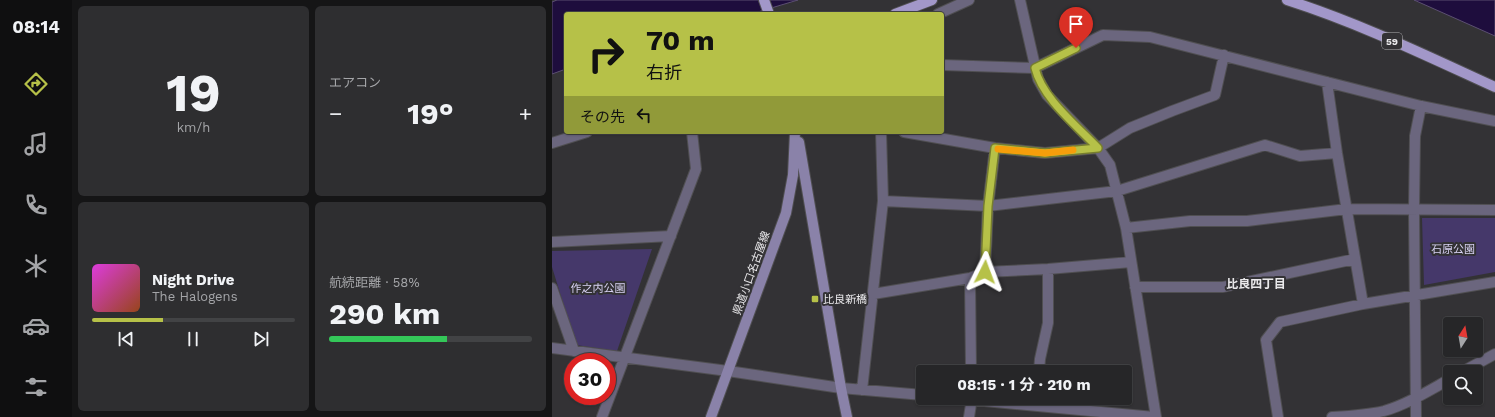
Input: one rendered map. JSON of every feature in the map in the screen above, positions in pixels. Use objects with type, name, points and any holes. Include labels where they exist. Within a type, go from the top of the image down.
[{"type":"main road","points":[[764,0],[768,12]]},
{"type":"main road","points":[[900,12],[932,0]]},
{"type":"main road","name":"59","points":[[1287,0],[1323,12],[1377,34],[1495,87]]},
{"type":"main road","points":[[796,134],[847,417]]},
{"type":"main road","name":"県道小口名古屋線","points":[[711,417],[786,213],[793,175],[796,134]]},
{"type":"street","points":[[942,12],[969,0]]},
{"type":"street","points":[[1020,0],[1038,79],[1047,95],[1098,148],[1110,165],[1126,228],[1155,417],[1060,405]]},
{"type":"street","points":[[944,65],[1035,68],[1103,35],[1150,37],[1421,106],[1495,121]]},
{"type":"street","points":[[915,134],[995,148],[1045,153],[1098,148],[1130,128],[1172,110],[1215,95],[1224,56]]},
{"type":"street","points":[[1327,82],[1337,153],[1363,304]]},
{"type":"street","points":[[1416,417],[1414,296],[1415,136],[1421,106]]},
{"type":"street","points":[[552,143],[581,134]]},
{"type":"street","points":[[602,417],[696,169],[692,134]]},
{"type":"street","points":[[862,390],[883,201],[881,134]]},
{"type":"street","points":[[883,201],[988,206],[1117,191],[1265,145],[1300,156],[1337,153]]},
{"type":"street","points":[[985,272],[988,206],[995,148]]},
{"type":"street","points":[[1126,228],[1190,221],[1248,221],[1347,209],[1495,210]]},
{"type":"street","points":[[552,242],[671,236]]},
{"type":"street","points":[[1135,287],[1223,287],[1355,259]]},
{"type":"street","points":[[873,294],[970,278],[985,272],[1048,269],[1131,262]]},
{"type":"street","points":[[1040,365],[1048,323],[1048,269]]},
{"type":"street","points":[[970,278],[971,365]]},
{"type":"street","points":[[1278,417],[1266,340],[1280,322],[1363,304],[1495,282]]},
{"type":"street","points":[[552,288],[574,351]]},
{"type":"street","points":[[552,348],[728,371],[841,388],[916,394]]},
{"type":"street","points":[[1475,365],[1495,354]]},
{"type":"street","points":[[1332,417],[1385,410],[1415,398],[1443,383]]},
{"type":"street","points":[[970,417],[971,405]]},
{"type":"green space","name":"石原公園","points":[[1422,218],[1495,218],[1495,272],[1424,285]]},
{"type":"green space","name":"作之内公園","points":[[652,249],[617,351],[576,345],[552,267],[552,251]]},
{"type":"shaded area","points":[[557,0],[798,0],[758,12],[564,12],[564,70],[552,74],[552,2]]},
{"type":"shaded area","points":[[1414,0],[1495,0],[1495,36]]},
{"type":"slow traffic","points":[[998,149],[1045,153],[1073,150]]},
{"type":"place","name":"比良新橋","points":[[815,299]]},
{"type":"district","name":"比良四丁目","points":[[1256,284]]},
{"type":"route","points":[[985,272],[988,206],[995,148],[1045,153],[1098,148],[1047,95],[1038,79],[1035,68],[1076,48]]}]
